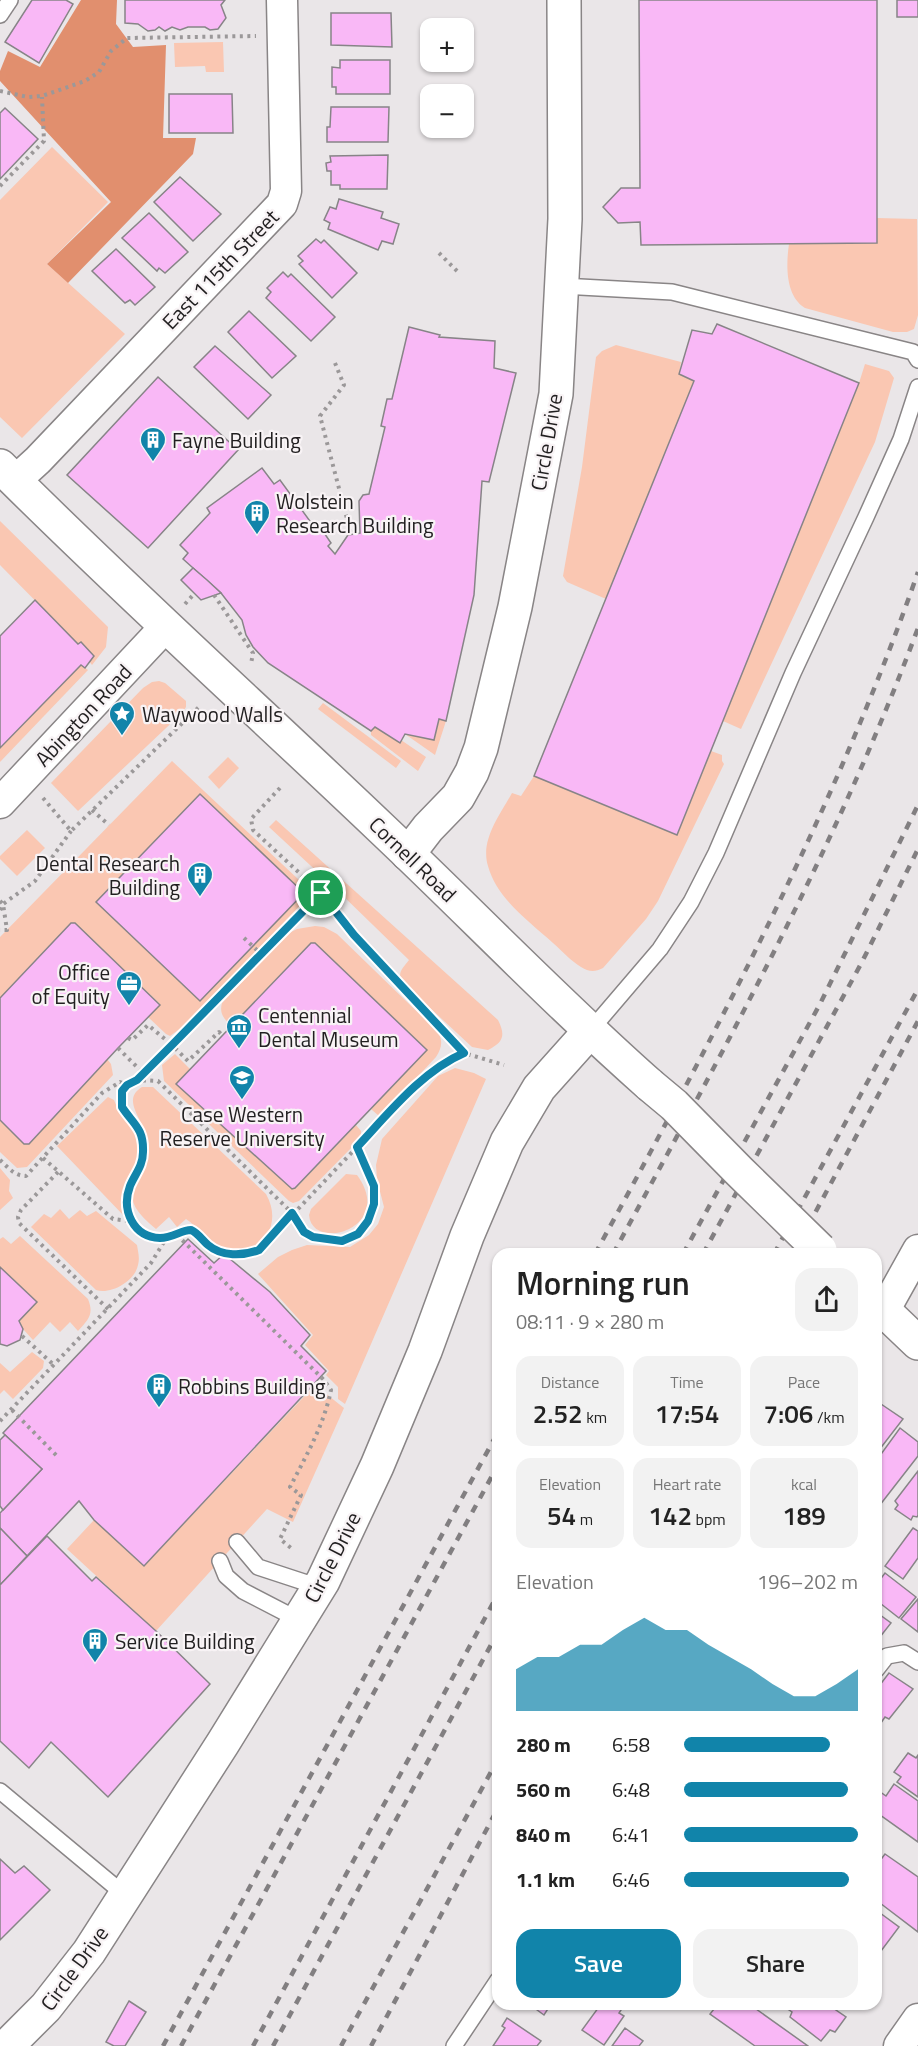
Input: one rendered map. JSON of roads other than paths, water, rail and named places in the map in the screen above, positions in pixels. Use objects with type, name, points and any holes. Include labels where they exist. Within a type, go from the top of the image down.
[{"type":"street","name":"East 115th Street","points":[[7,473],[38,460],[282,204],[285,192],[282,0]]},
{"type":"street","name":"Circle Drive","points":[[408,854],[428,828],[458,797],[481,748],[515,607],[556,393],[565,219],[564,0]]},
{"type":"street","name":"Cornell Road","points":[[7,473],[408,854],[590,1031],[674,1105],[739,1172],[819,1248]]},
{"type":"street","name":"Abington Road","points":[[0,803],[166,626]]},
{"type":"street","name":"Circle Drive","points":[[7,2046],[46,2007],[89,1952],[223,1743],[319,1587],[386,1445],[425,1351],[467,1236],[507,1142],[539,1088],[590,1031]]},
{"type":"street","points":[[882,1304],[918,1250]]},
{"type":"street","points":[[882,1309],[918,1343]]},
{"type":"street","points":[[899,2046],[918,2019]]},
{"type":"lane","points":[[0,15],[10,0]]},
{"type":"lane","points":[[562,286],[672,292],[913,352],[918,360]]},
{"type":"lane","points":[[590,1031],[660,949],[691,902],[716,853],[793,673],[901,439],[918,387]]},
{"type":"lane","points":[[237,1542],[258,1567],[319,1587]]},
{"type":"lane","points":[[220,1561],[226,1576],[243,1591],[299,1620]]},
{"type":"lane","points":[[882,1662],[887,1656],[904,1653],[918,1662]]},
{"type":"lane","points":[[0,1791],[125,1894]]},
{"type":"lane","points":[[454,2046],[492,1989]]},
{"type":"railway","points":[[598,1248],[685,1088],[771,919],[850,748],[918,572]]},
{"type":"railway","points":[[616,1248],[737,1024],[815,868],[852,789],[918,628]]},
{"type":"railway","points":[[686,1248],[820,1004],[918,805]]},
{"type":"railway","points":[[706,1248],[862,962],[918,849]]},
{"type":"railway","points":[[777,1248],[918,989]]},
{"type":"railway","points":[[796,1248],[918,1021]]},
{"type":"railway","points":[[163,2046],[492,1443]]},
{"type":"railway","points":[[181,2046],[492,1476]]},
{"type":"railway","points":[[253,2046],[492,1605]]},
{"type":"railway","points":[[273,2046],[492,1643]]},
{"type":"railway","points":[[341,2046],[492,1770]]},
{"type":"railway","points":[[371,2046],[492,1819]]},
{"type":"place","name":"Fayne Building","points":[[153,463]]},
{"type":"place","name":"Wolstein Research Building","points":[[257,536]]},
{"type":"place","name":"Waywood Walls","points":[[122,737]]},
{"type":"place","name":"Dental Research Building","points":[[200,898]]},
{"type":"place","name":"Office of Equity","points":[[129,1007]]},
{"type":"place","name":"Centennial Dental Museum","points":[[239,1050]]},
{"type":"place","name":"Case Western Reserve University","points":[[242,1101]]},
{"type":"place","name":"Robbins Building","points":[[159,1409]]},
{"type":"place","name":"Service Building","points":[[95,1664]]}]
